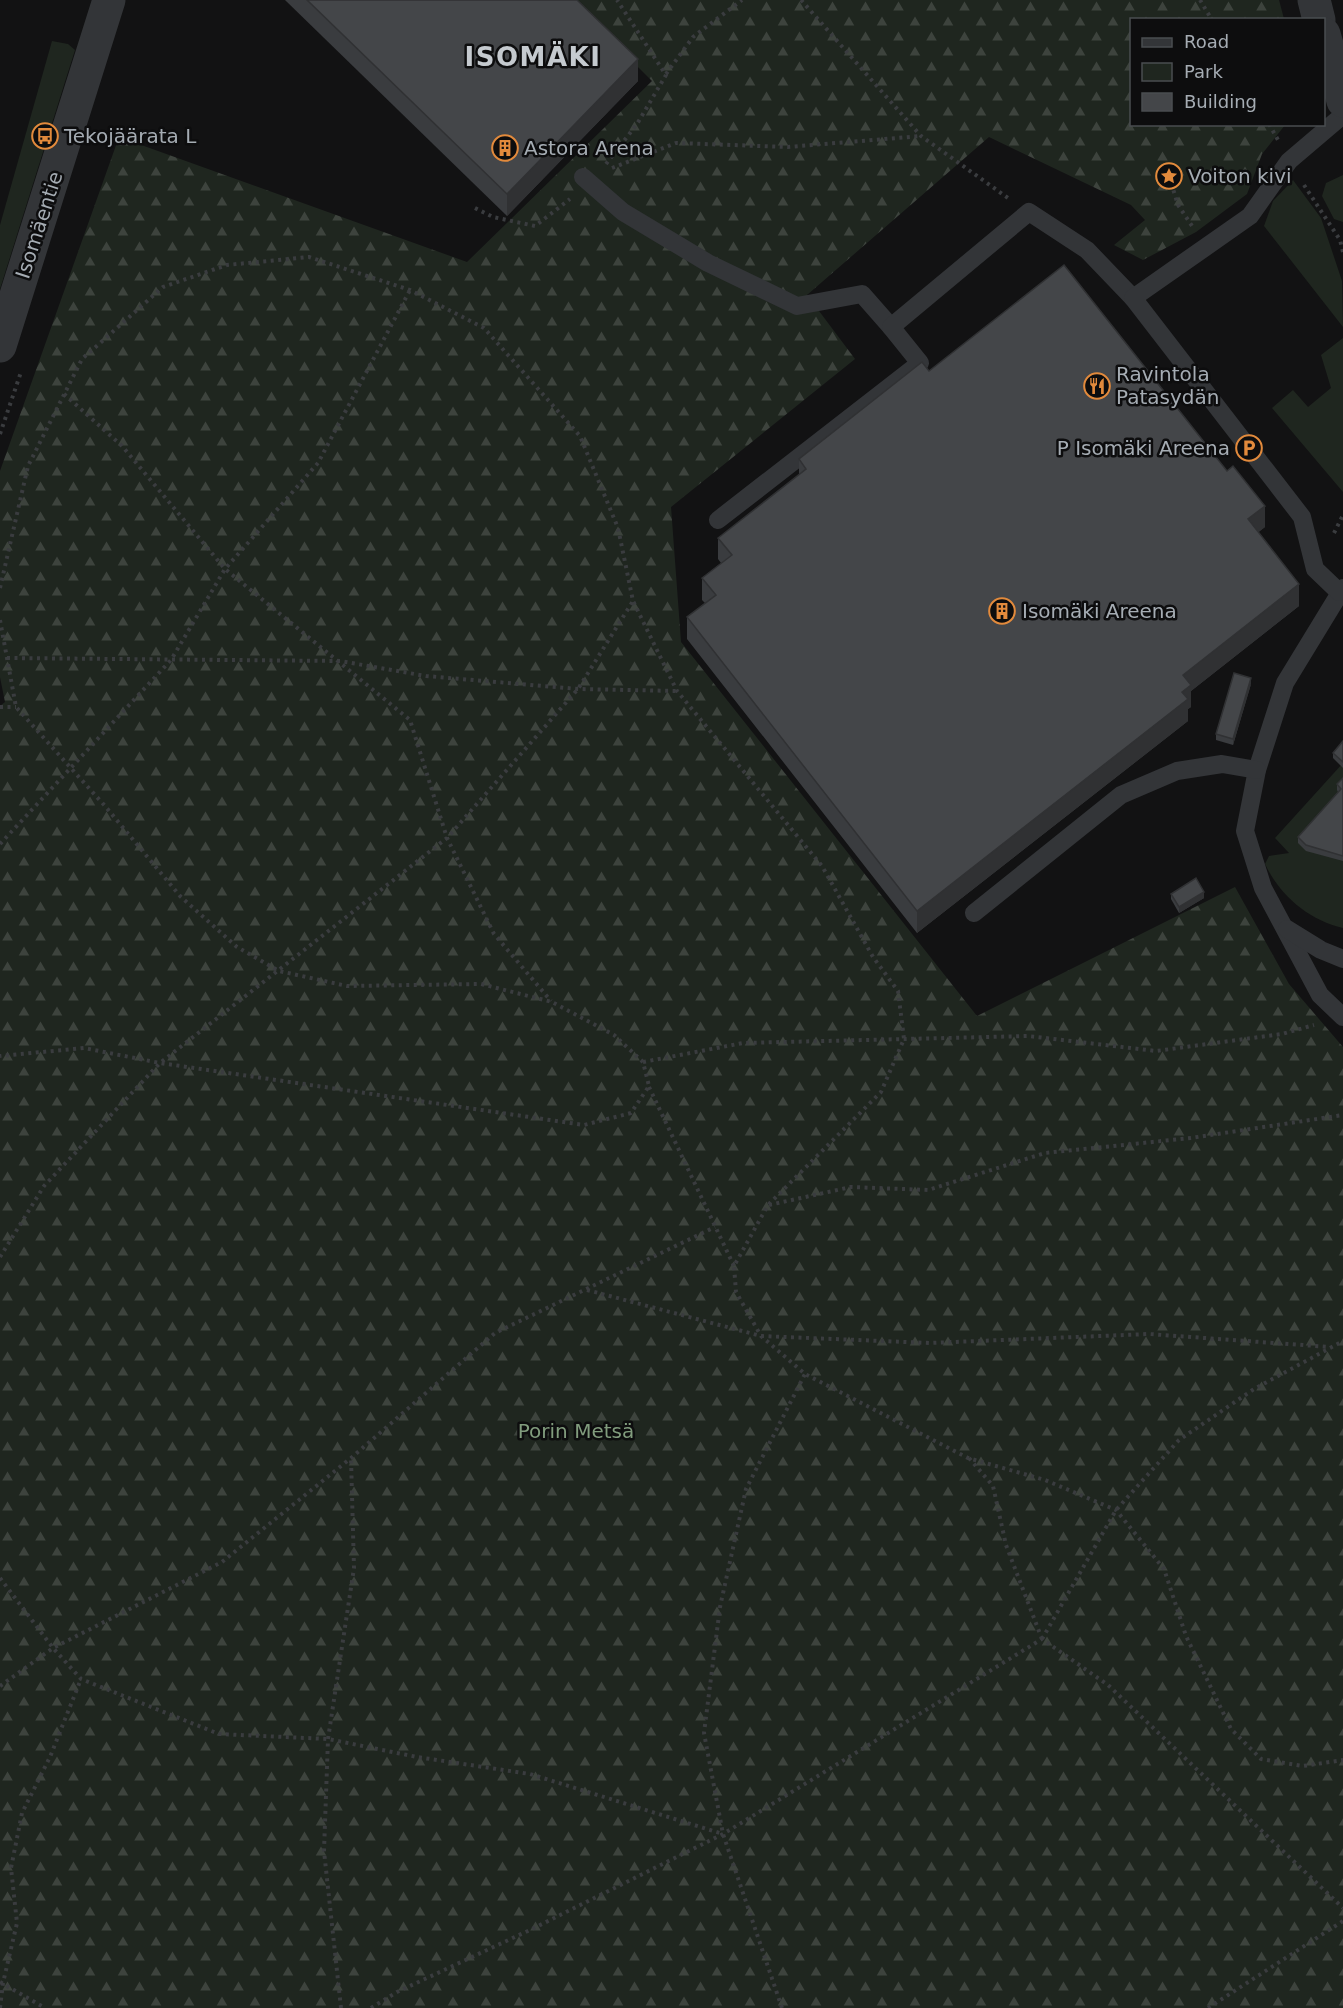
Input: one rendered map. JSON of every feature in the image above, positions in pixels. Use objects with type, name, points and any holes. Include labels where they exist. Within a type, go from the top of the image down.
[{"type":"street","name":"Isomäentie","points":[[0,346],[109,0]]},
{"type":"street","points":[[1314,0],[1318,18]]},
{"type":"street","points":[[1325,41],[1343,101]]},
{"type":"lane","points":[[1133,298],[1250,216],[1289,161],[1343,115]]},
{"type":"lane","points":[[587,180],[623,212],[708,263],[797,306],[862,294],[920,363],[718,520]]},
{"type":"lane","points":[[891,327],[1029,212],[1087,250],[1133,298],[1302,518],[1315,569],[1341,590],[1285,683],[1257,770],[1245,831],[1263,888],[1320,994],[1342,1017]]},
{"type":"lane","points":[[974,913],[1121,795],[1177,771],[1222,764],[1257,770]]},
{"type":"lane","points":[[1286,928],[1321,950],[1343,959]]},
{"type":"path","points":[[617,0],[666,75]]},
{"type":"path","points":[[475,208],[492,217],[535,226],[587,180],[638,124],[666,75],[693,37],[742,0]]},
{"type":"path","points":[[801,0],[921,136],[1029,212]]},
{"type":"path","points":[[1200,0],[1211,18]]},
{"type":"path","points":[[1270,126],[1289,161],[1340,236],[1343,252]]},
{"type":"path","points":[[587,180],[606,170],[676,143],[788,147],[921,136]]},
{"type":"path","points":[[1169,176],[1178,205],[1207,248]]},
{"type":"path","points":[[0,588],[28,466],[82,359],[163,286],[227,265],[309,257],[410,290],[484,328],[580,436],[618,528],[633,601],[677,692],[822,866],[873,957],[898,991],[904,1039],[881,1092],[768,1205],[734,1266]]},
{"type":"path","points":[[0,844],[171,660],[225,568],[318,463],[410,290]]},
{"type":"path","points":[[64,394],[122,446],[225,568],[410,720],[447,838],[494,934],[552,1002]]},
{"type":"path","points":[[0,1257],[44,1186],[160,1063],[447,838],[578,689],[633,601]]},
{"type":"path","points":[[0,620],[15,707],[72,769],[180,896],[237,947],[279,971],[347,986],[480,984],[552,1002],[614,1035],[643,1062],[648,1086],[734,1266],[736,1292],[761,1336],[805,1374],[968,1458],[1045,1480],[1116,1510],[1164,1569],[1186,1636],[1231,1729],[1261,1759],[1303,1766],[1343,1760]]},
{"type":"path","points":[[7,658],[340,661],[426,676],[578,689],[677,692]]},
{"type":"path","points":[[0,707],[15,707]]},
{"type":"path","points":[[643,1062],[743,1043],[1029,1036],[1156,1051],[1282,1034],[1342,1017]]},
{"type":"path","points":[[0,1056],[84,1048],[160,1063],[584,1125],[631,1113],[648,1086]]},
{"type":"path","points":[[768,1205],[851,1187],[928,1190],[1045,1153],[1191,1137],[1343,1115]]},
{"type":"path","points":[[0,1686],[53,1648],[222,1562],[351,1458],[495,1333],[716,1227]]},
{"type":"path","points":[[585,1290],[761,1336],[929,1343],[1149,1334],[1330,1347]]},
{"type":"path","points":[[371,2008],[398,1992],[532,1929],[723,1834],[1042,1639],[1116,1510],[1179,1440],[1254,1389],[1343,1341]]},
{"type":"path","points":[[782,2008],[723,1834],[704,1733],[720,1607],[746,1489],[805,1374]]},
{"type":"path","points":[[341,2008],[324,1851],[328,1739],[354,1568],[351,1458]]},
{"type":"path","points":[[968,1458],[993,1486],[1006,1545],[1042,1639],[1108,1685],[1343,1908]]},
{"type":"path","points":[[0,1578],[53,1648],[81,1679],[219,1734],[328,1739],[530,1774],[723,1834]]},
{"type":"path","points":[[0,2008],[2,1983],[17,1923],[11,1868],[22,1813],[50,1757],[81,1679]]},
{"type":"path","points":[[1208,2008],[1343,1921]]},
{"type":"path","points":[[2,1983],[45,2008]]},
{"type":"green space","name":"Porin Metsä","points":[[571,0],[1279,0],[1284,18],[1130,18],[1130,126],[1284,126],[1262,154],[1247,194],[1196,232],[1143,260],[1114,245],[1145,220],[1131,205],[989,137],[807,295],[855,359],[671,507],[681,642],[977,1016],[1235,887],[1289,984],[1343,1047],[1343,2008],[0,2008],[0,706],[5,702],[0,677],[0,471],[119,137],[467,262],[652,81]]},
{"type":"green space","points":[[52,41],[68,44],[75,50],[0,289],[0,225]]},
{"type":"green space","points":[[1343,175],[1343,222],[1334,219],[1322,196],[1326,183]]},
{"type":"green space","points":[[1293,180],[1321,218],[1342,281],[1343,327],[1264,226],[1273,201]]},
{"type":"green space","points":[[1343,338],[1343,492],[1272,408],[1293,390],[1308,407],[1331,388],[1321,355]]},
{"type":"green space","points":[[1343,763],[1343,928],[1307,913],[1297,905],[1271,876],[1265,864],[1269,856],[1289,853],[1275,838]]},
{"type":"building","name":"Astora Arena","points":[[307,0],[577,0],[638,59],[507,194]]},
{"type":"building","name":"Isomäki Areena","points":[[1064,265],[1227,471],[1233,466],[1265,506],[1248,519],[1299,584],[1183,675],[1191,685],[1182,692],[1188,699],[917,911],[687,617],[716,595],[702,578],[732,555],[718,538],[806,469],[799,459],[922,362],[929,371]]},
{"type":"building","points":[[1234,673],[1251,678],[1233,739],[1216,734]]},
{"type":"building","points":[[1343,741],[1343,762],[1333,753]]},
{"type":"building","points":[[1343,778],[1343,856],[1306,845],[1298,837],[1341,789],[1337,784]]},
{"type":"building","points":[[1196,878],[1204,892],[1179,907],[1171,894]]},
{"type":"place","name":"Tekojäärata L","points":[[45,136]]},
{"type":"place","name":"Astora Arena","points":[[505,148]]},
{"type":"place","name":"Voiton kivi","points":[[1169,176]]},
{"type":"place","name":"Ravintola Patasydän","points":[[1097,386]]},
{"type":"place","name":"P Isomäki Areena","points":[[1249,448]]},
{"type":"place","name":"Isomäki Areena","points":[[1002,611]]},
{"type":"district","name":"ISOMÄKI","points":[[533,57]]}]
